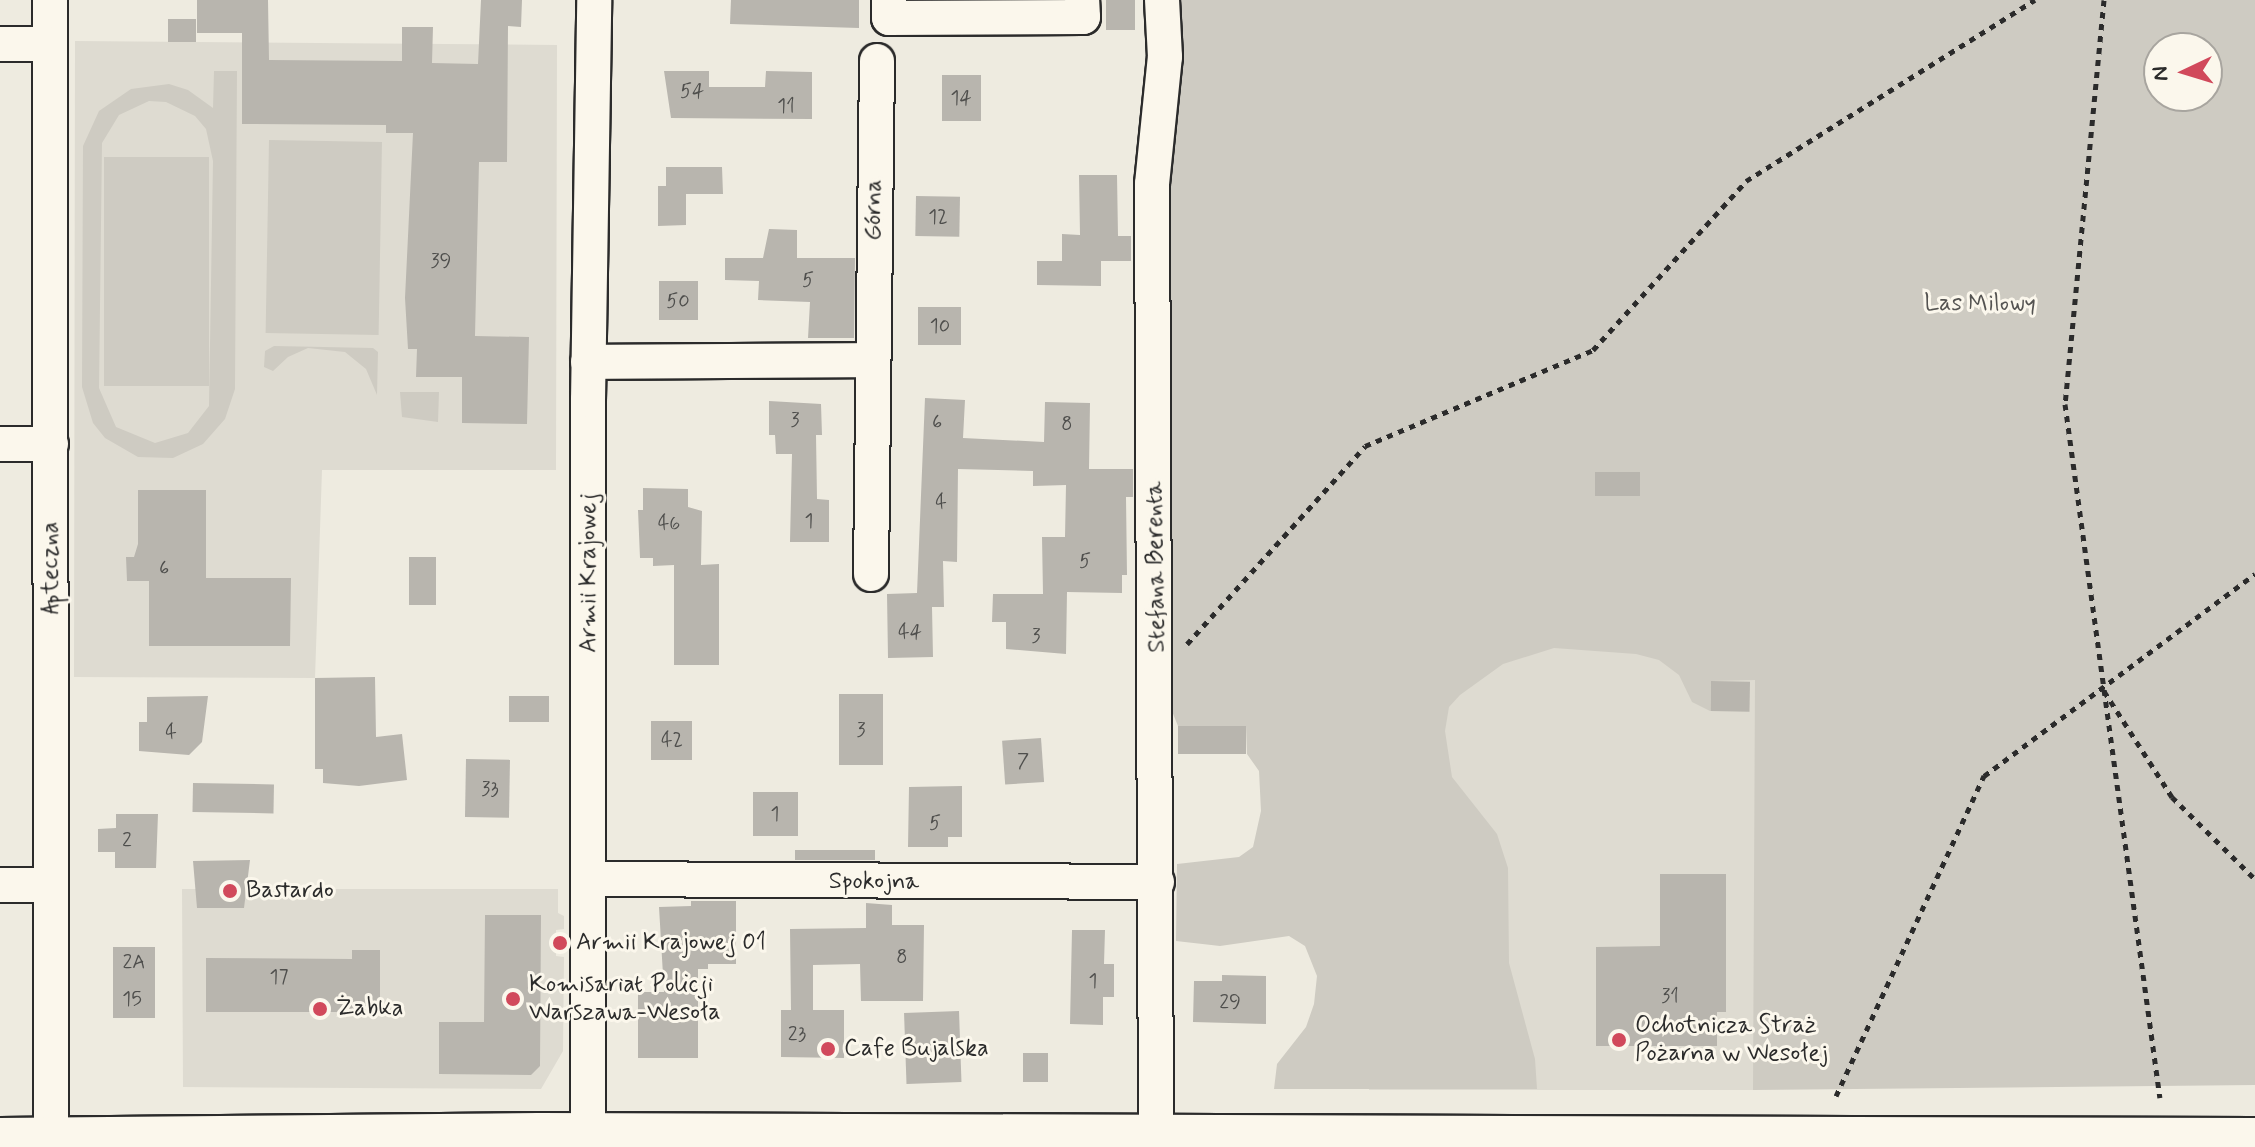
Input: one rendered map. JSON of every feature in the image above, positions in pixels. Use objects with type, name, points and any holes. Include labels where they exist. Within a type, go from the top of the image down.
[{"type":"street","name":"Apteczna","points":[[40,1139],[50,885],[50,0]]},
{"type":"street","name":"Armii Krajowej","points":[[588,1139],[588,362],[594,0]]},
{"type":"street","points":[[889,0],[889,18],[1083,17],[1082,0]]},
{"type":"street","name":"Stefana Berenta","points":[[1156,1134],[1157,677],[1152,184],[1165,57],[1162,0]]},
{"type":"street","points":[[0,44],[50,44]]},
{"type":"street","name":"Górna","points":[[871,574],[871,360],[877,61]]},
{"type":"street","points":[[588,362],[871,360]]},
{"type":"street","points":[[0,444],[51,444]]},
{"type":"street","name":"Spokojna","points":[[590,879],[1157,882]]},
{"type":"street","points":[[0,885],[50,885]]},
{"type":"street","points":[[0,1135],[40,1139],[588,1139],[1156,1134],[2255,1135]]},
{"type":"path","points":[[1157,677],[1365,446],[1593,350],[1746,181],[2035,0]]},
{"type":"path","points":[[2104,0],[2065,404],[2101,686],[2160,1098]]},
{"type":"path","points":[[1836,1096],[1984,776],[2255,574]]},
{"type":"path","points":[[2101,686],[2172,797],[2255,879]]},
{"type":"shaded area","points":[[75,41],[557,45],[556,470],[322,470],[315,678],[74,677]]},
{"type":"shaded area","points":[[1369,464],[1756,464],[1756,1090],[1369,1090]]},
{"type":"shaded area","points":[[182,889],[558,889],[558,913],[564,916],[564,929],[556,930],[556,956],[564,957],[563,1051],[541,1089],[183,1087]]},
{"type":"green space","name":"Las Milowy","points":[[1173,0],[2255,0],[2255,1085],[1753,1090],[1755,680],[1711,681],[1710,711],[1692,702],[1679,675],[1659,660],[1636,654],[1554,648],[1503,664],[1460,695],[1449,707],[1445,731],[1452,777],[1497,834],[1508,868],[1509,963],[1535,1059],[1537,1089],[1274,1089],[1277,1064],[1306,1027],[1314,1004],[1317,976],[1305,946],[1289,936],[1220,946],[1176,941],[1177,864],[1239,857],[1253,847],[1261,811],[1259,771],[1247,754],[1246,726],[1178,726],[1165,694],[1160,369],[1177,69]]},
{"type":"green space","points":[[214,71],[237,71],[235,389],[225,419],[203,444],[173,458],[138,457],[105,438],[93,423],[82,387],[83,146],[99,111],[131,89],[169,84],[188,90],[213,108]],"holes":[[[149,101],[166,102],[195,116],[206,129],[213,161],[209,406],[188,433],[155,443],[116,427],[99,388],[102,143],[119,115]]]},
{"type":"green space","points":[[269,140],[382,142],[379,335],[266,333]]},
{"type":"green space","points":[[104,157],[209,157],[209,386],[104,386]]},
{"type":"green space","points":[[274,346],[373,348],[378,352],[377,395],[366,369],[345,352],[308,348],[288,357],[273,371],[264,367],[265,351]]},
{"type":"green space","points":[[400,392],[439,392],[438,422],[402,417]]},
{"type":"building","points":[[197,0],[268,0],[269,60],[402,61],[402,27],[433,27],[432,63],[478,64],[481,0],[522,0],[521,27],[508,26],[507,162],[479,162],[475,336],[529,337],[527,424],[462,423],[462,377],[416,377],[417,349],[408,349],[405,298],[413,133],[386,133],[386,125],[242,124],[242,33],[197,33]]},
{"type":"building","points":[[731,0],[859,0],[859,28],[730,24]]},
{"type":"building","points":[[1106,0],[1135,0],[1135,30],[1106,30]]},
{"type":"building","points":[[168,19],[196,19],[196,42],[168,42]]},
{"type":"building","points":[[664,71],[709,71],[709,87],[765,87],[766,71],[812,72],[812,119],[671,118]]},
{"type":"building","points":[[942,75],[981,75],[981,121],[942,121]]},
{"type":"building","points":[[666,167],[722,167],[723,194],[686,194],[686,225],[658,226],[658,186],[666,186]]},
{"type":"building","points":[[1079,175],[1117,175],[1118,236],[1131,236],[1131,261],[1101,261],[1101,286],[1037,285],[1037,261],[1062,261],[1062,234],[1080,235]]},
{"type":"building","points":[[916,196],[960,197],[959,237],[915,236]]},
{"type":"building","points":[[769,229],[797,230],[797,258],[855,258],[854,338],[808,338],[810,302],[758,300],[759,281],[725,280],[725,258],[763,258]]},
{"type":"building","points":[[659,281],[698,281],[698,320],[659,320]]},
{"type":"building","points":[[918,307],[961,307],[961,345],[918,345]]},
{"type":"building","points":[[925,398],[965,400],[963,438],[1044,442],[1045,402],[1090,403],[1089,469],[1133,469],[1133,497],[1126,497],[1127,575],[1122,575],[1122,593],[1067,592],[1066,654],[1006,649],[1006,622],[992,622],[993,594],[1043,594],[1042,537],[1065,537],[1066,485],[1033,486],[1033,471],[958,469],[957,562],[943,561],[944,607],[932,607],[933,657],[888,658],[887,594],[917,593]]},
{"type":"building","points":[[769,401],[821,404],[822,435],[816,435],[817,499],[829,500],[829,542],[790,542],[792,454],[776,454],[775,435],[769,435]]},
{"type":"building","points":[[1595,472],[1640,472],[1640,496],[1595,496]]},
{"type":"building","points":[[643,488],[688,489],[688,507],[702,511],[701,565],[719,564],[719,665],[674,665],[674,565],[653,566],[653,558],[640,558],[638,510],[643,510]]},
{"type":"building","points":[[138,490],[206,490],[206,578],[291,578],[290,646],[149,646],[149,581],[127,581],[126,557],[134,557],[138,544]]},
{"type":"building","points":[[409,557],[436,557],[436,605],[409,605]]},
{"type":"building","points":[[375,677],[376,737],[402,734],[407,780],[359,786],[323,783],[323,769],[315,769],[315,678]]},
{"type":"building","points":[[1711,681],[1750,682],[1749,712],[1710,711]]},
{"type":"building","points":[[839,694],[883,694],[883,765],[839,765]]},
{"type":"building","points":[[208,696],[202,742],[189,755],[139,751],[139,722],[147,722],[147,697]]},
{"type":"building","points":[[509,696],[549,696],[549,722],[509,722]]},
{"type":"building","points":[[651,721],[692,721],[692,760],[651,760]]},
{"type":"building","points":[[1178,726],[1246,726],[1246,754],[1178,754]]},
{"type":"building","points":[[1041,738],[1044,782],[1005,785],[1002,741]]},
{"type":"building","points":[[466,759],[510,760],[509,818],[465,817]]},
{"type":"building","points":[[193,783],[274,784],[273,813],[192,812]]},
{"type":"building","points":[[962,786],[962,837],[948,837],[948,847],[908,847],[909,787]]},
{"type":"building","points":[[753,792],[798,792],[798,836],[753,836]]},
{"type":"building","points":[[116,814],[158,814],[156,868],[115,868],[115,852],[98,852],[98,829],[116,828]]},
{"type":"building","points":[[795,850],[875,850],[875,860],[795,860]]},
{"type":"building","points":[[250,860],[244,908],[197,908],[193,861]]},
{"type":"building","points":[[1660,874],[1726,874],[1726,1012],[1717,1012],[1717,1046],[1596,1046],[1596,947],[1660,946]]},
{"type":"building","points":[[691,901],[736,901],[736,964],[708,964],[708,969],[698,969],[698,1058],[638,1058],[638,992],[664,992],[659,907],[691,906]]},
{"type":"building","points":[[866,903],[892,905],[892,925],[924,925],[923,1001],[861,1001],[860,964],[813,965],[813,1010],[844,1010],[844,1058],[781,1057],[781,1010],[791,1010],[790,929],[866,928]]},
{"type":"building","name":"Komisariat Policji Warszawa-Wesoła","points":[[485,915],[541,915],[540,1066],[531,1075],[439,1074],[439,1022],[484,1022]]},
{"type":"building","points":[[1072,930],[1105,930],[1104,964],[1114,964],[1114,997],[1103,997],[1103,1025],[1070,1024]]},
{"type":"building","points":[[113,947],[155,947],[155,1018],[113,1018]]},
{"type":"building","points":[[352,950],[380,950],[380,1012],[206,1012],[206,958],[352,959]]},
{"type":"building","points":[[1222,975],[1266,976],[1266,1024],[1193,1022],[1194,981],[1222,981]]},
{"type":"building","points":[[959,1011],[961,1082],[907,1084],[904,1013]]},
{"type":"building","points":[[1023,1053],[1048,1053],[1048,1082],[1023,1082]]},
{"type":"place","name":"Bastardo","points":[[230,891]]},
{"type":"place","name":"Armii Krajowej 01","points":[[560,943]]},
{"type":"place","name":"Komisariat Policji Warszawa-Wesoła","points":[[513,999]]},
{"type":"place","name":"Żabka","points":[[320,1009]]},
{"type":"place","name":"Ochotnicza Straż Pożarna w Wesołej","points":[[1619,1040]]},
{"type":"place","name":"Cafe Bujalska","points":[[828,1049]]}]
